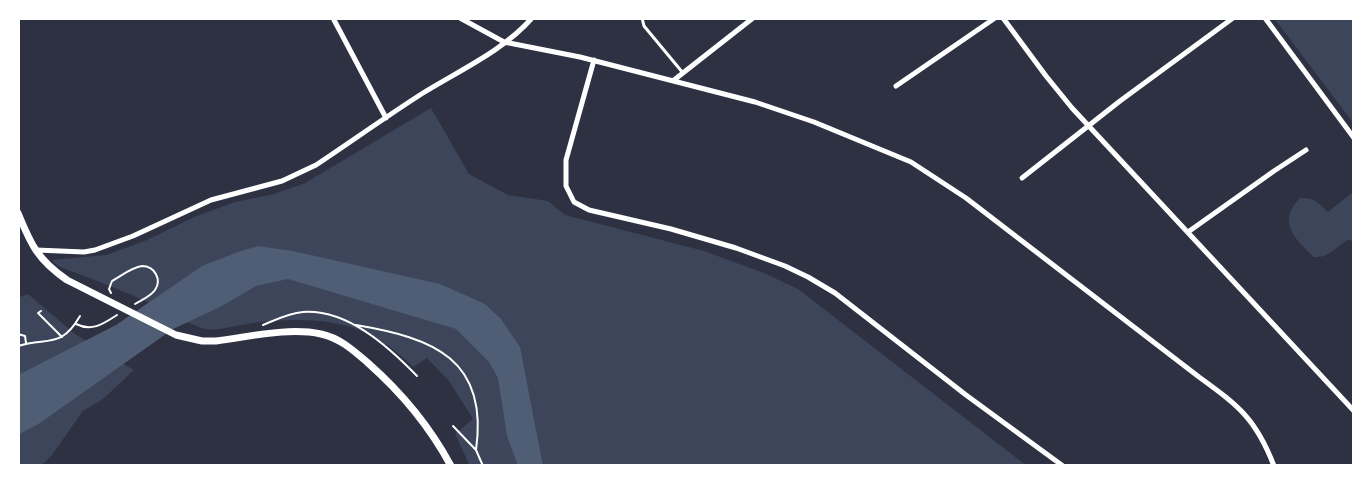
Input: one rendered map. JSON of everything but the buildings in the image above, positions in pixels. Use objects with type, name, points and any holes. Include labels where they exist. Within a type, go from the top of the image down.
[{"type":"street","points":[[333,18],[386,118]]},
{"type":"street","points":[[460,18],[504,42],[594,60],[755,102],[814,122],[891,153],[934,176],[1233,401],[1255,424],[1274,466]]},
{"type":"street","points":[[35,250],[84,252],[95,250],[133,236],[211,200],[282,181],[316,165],[516,34],[532,18]]},
{"type":"street","points":[[674,80],[753,18]]},
{"type":"street","points":[[896,86],[995,18]]},
{"type":"street","points":[[1003,18],[1046,76],[1089,125],[1354,411]]},
{"type":"street","points":[[1022,178],[1233,18]]},
{"type":"street","points":[[1265,18],[1354,138]]},
{"type":"street","points":[[594,60],[566,160],[567,186],[574,201],[589,210],[671,229],[736,248],[808,277],[835,293],[966,395],[1063,466]]},
{"type":"street","points":[[1188,232],[1306,150]]},
{"type":"street","points":[[18,213],[35,250],[51,270],[176,334],[202,341],[216,341],[305,332],[330,337],[354,351],[403,395],[432,433],[451,466]]},
{"type":"lane","points":[[642,18],[644,26],[683,73]]},
{"type":"path","points":[[114,295],[109,290],[112,281],[135,268],[152,269],[158,284],[154,291],[130,308]]},
{"type":"path","points":[[41,310],[38,313],[62,337]]},
{"type":"path","points":[[76,324],[88,328],[96,327],[121,313]]},
{"type":"path","points":[[18,345],[62,337],[70,332],[80,316]]},
{"type":"path","points":[[354,325],[412,338],[431,345],[448,356],[462,370],[478,408],[479,427],[476,450]]},
{"type":"path","points":[[18,334],[25,336],[26,343]]},
{"type":"path","points":[[453,426],[476,450],[483,466]]},
{"type":"shaded area","points":[[1274,18],[1354,18],[1354,124]]},
{"type":"shaded area","points":[[431,108],[469,174],[508,195],[548,201],[565,215],[704,251],[764,273],[798,289],[1027,466],[470,466],[455,434],[473,419],[449,381],[427,358],[413,367],[377,338],[338,324],[318,321],[275,321],[216,329],[202,328],[152,304],[58,266],[52,260],[106,255],[235,202],[274,194],[305,183]]},
{"type":"shaded area","points":[[1354,191],[1354,241],[1347,240],[1328,254],[1314,257],[1300,244],[1291,230],[1289,215],[1293,207],[1300,198],[1309,198],[1319,203],[1328,212]]},
{"type":"shaded area","points":[[258,246],[293,251],[440,284],[485,304],[501,319],[520,347],[543,466],[518,466],[507,436],[498,378],[489,362],[456,329],[288,279],[256,286],[222,306],[173,329],[40,423],[18,435],[18,375],[116,325],[202,266]]},
{"type":"shaded area","points":[[28,294],[75,334],[134,370],[103,399],[83,411],[52,455],[41,466],[18,466],[18,298]]}]
